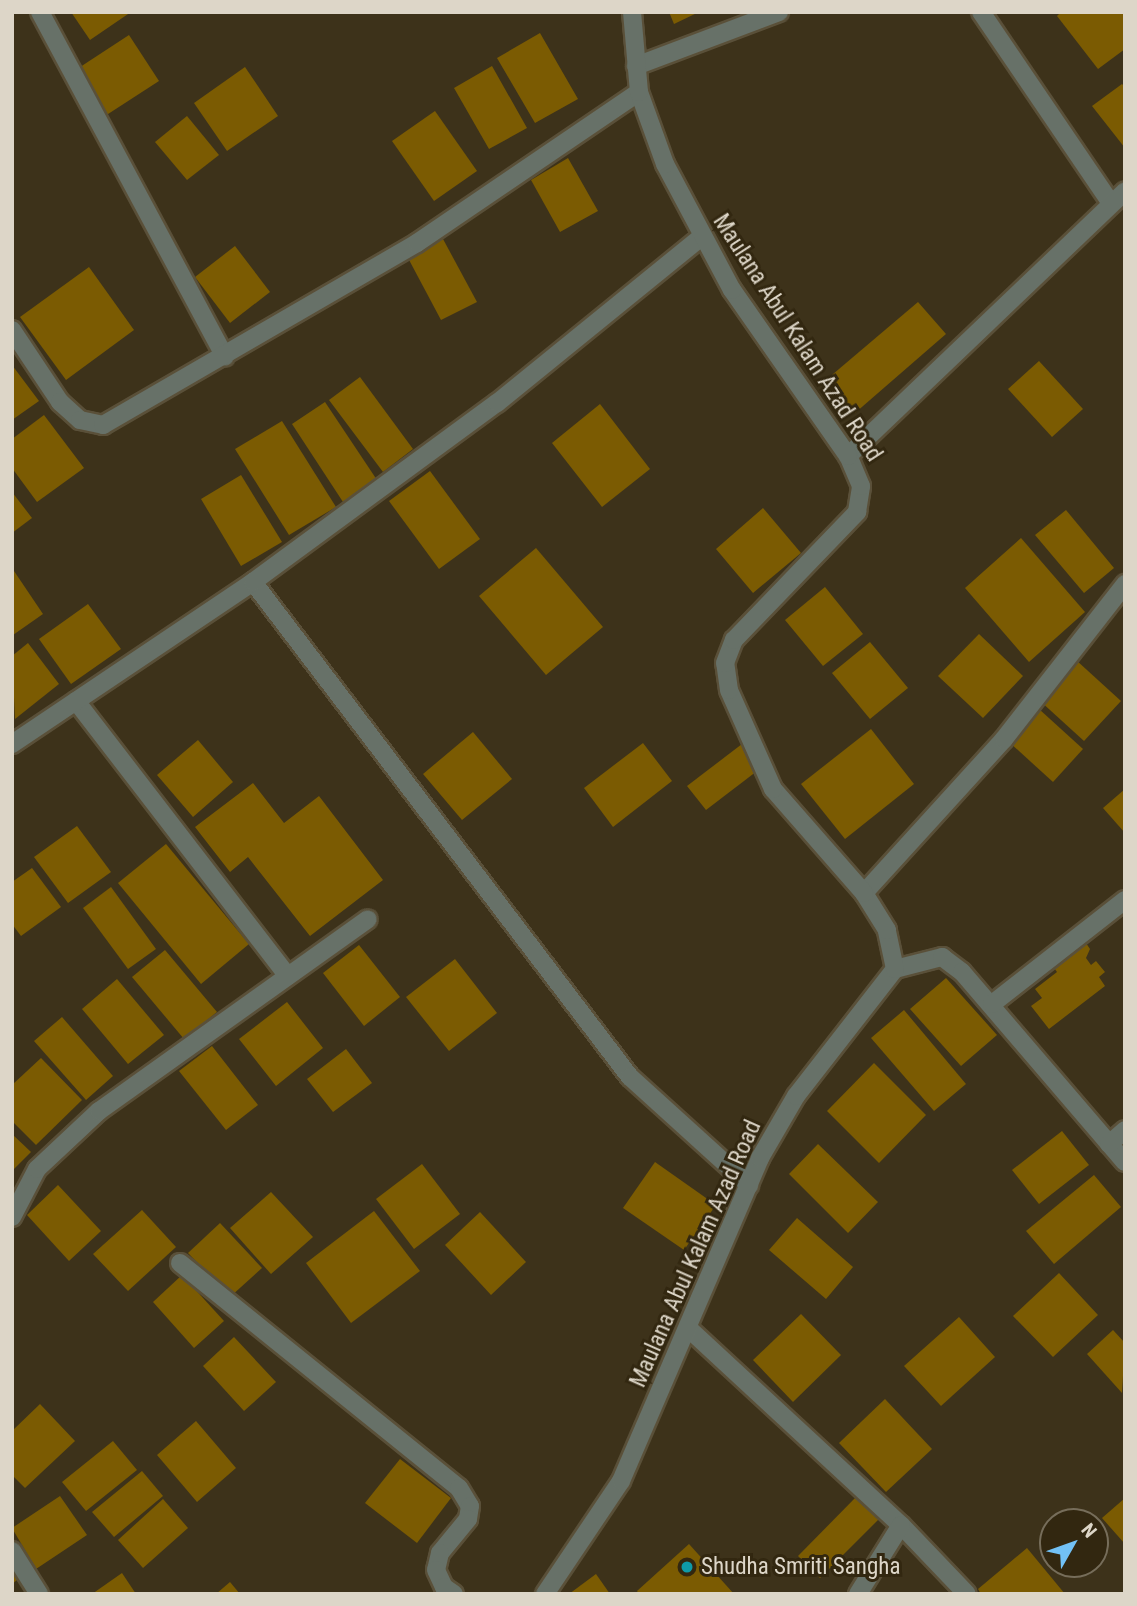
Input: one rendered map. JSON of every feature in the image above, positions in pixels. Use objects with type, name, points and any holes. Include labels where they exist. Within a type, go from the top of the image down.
[{"type":"street","points":[[40,12],[225,357]]},
{"type":"street","name":"Maulana Abul Kalam Azad Road","points":[[544,1594],[621,1481],[749,1185],[796,1097],[895,969],[887,930],[863,893],[773,789],[729,690],[725,663],[734,640],[857,512],[861,486],[848,456],[732,290],[701,237],[665,164],[639,92],[632,12]]},
{"type":"street","points":[[636,66],[779,12]]},
{"type":"street","points":[[981,12],[1111,203]]},
{"type":"street","points":[[15,341],[60,402],[80,421],[103,425],[225,357],[417,243],[639,92]]},
{"type":"street","points":[[848,456],[1125,191]]},
{"type":"street","points":[[12,744],[253,582],[562,353],[701,237]]},
{"type":"street","points":[[253,582],[591,1030],[660,1108],[749,1185]]},
{"type":"street","points":[[863,893],[1004,739],[1125,584]]},
{"type":"street","points":[[76,701],[288,976]]},
{"type":"street","points":[[992,1004],[1125,900]]},
{"type":"street","points":[[12,1217],[37,1169],[64,1140],[368,919]]},
{"type":"street","points":[[895,969],[942,957],[992,1004],[1125,1162]]},
{"type":"street","points":[[1110,1144],[1125,1130]]},
{"type":"street","points":[[180,1263],[459,1488],[470,1506],[468,1519],[440,1553],[436,1570],[444,1587],[454,1594]]},
{"type":"street","points":[[688,1328],[901,1525],[967,1594]]},
{"type":"street","points":[[858,1594],[901,1525]]},
{"type":"street","points":[[12,1551],[39,1594]]},
{"type":"building","points":[[71,12],[131,12],[90,40]]},
{"type":"building","points":[[669,12],[699,12],[674,24]]},
{"type":"building","points":[[1061,12],[1125,12],[1125,49],[1098,69],[1057,16]]},
{"type":"building","points":[[540,33],[578,99],[535,123],[497,58]]},
{"type":"building","points":[[129,35],[159,81],[105,116],[74,71]]},
{"type":"building","points":[[492,66],[527,128],[489,149],[454,88]]},
{"type":"building","points":[[245,67],[278,116],[227,151],[194,103]]},
{"type":"building","points":[[1122,84],[1125,87],[1125,148],[1092,106]]},
{"type":"building","points":[[435,111],[477,171],[434,201],[392,141]]},
{"type":"building","points":[[187,116],[219,155],[187,180],[155,142]]},
{"type":"building","points":[[568,158],[598,211],[560,232],[531,180]]},
{"type":"building","points":[[443,239],[477,302],[441,320],[408,258]]},
{"type":"building","points":[[235,246],[270,292],[230,323],[195,277]]},
{"type":"building","points":[[89,267],[134,330],[66,380],[20,317]]},
{"type":"building","points":[[918,302],[946,334],[855,413],[826,380]]},
{"type":"building","points":[[1039,361],[1083,409],[1052,437],[1008,389]]},
{"type":"building","points":[[12,365],[39,401],[12,420]]},
{"type":"building","points":[[360,377],[413,449],[383,472],[329,400]]},
{"type":"building","points":[[325,402],[377,480],[343,502],[292,424]]},
{"type":"building","points":[[600,404],[650,469],[602,507],[552,443]]},
{"type":"building","points":[[44,415],[84,468],[37,502],[12,468],[12,439]]},
{"type":"building","points":[[282,421],[336,507],[289,535],[235,449]]},
{"type":"building","points":[[430,471],[480,539],[439,569],[389,501]]},
{"type":"building","points":[[241,475],[282,542],[241,566],[201,499]]},
{"type":"building","points":[[12,492],[32,518],[12,533]]},
{"type":"building","points":[[763,508],[801,553],[753,593],[716,549]]},
{"type":"building","points":[[1066,510],[1114,568],[1084,593],[1035,535]]},
{"type":"building","points":[[1021,538],[1085,612],[1029,662],[965,588]]},
{"type":"building","points":[[536,548],[603,627],[546,675],[479,596]]},
{"type":"building","points":[[12,568],[43,614],[13,635],[12,633]]},
{"type":"building","points":[[825,587],[863,634],[823,666],[785,620]]},
{"type":"building","points":[[88,604],[121,649],[71,684],[39,639]]},
{"type":"building","points":[[979,634],[1023,676],[983,718],[938,676]]},
{"type":"building","points":[[870,642],[908,688],[870,719],[832,673]]},
{"type":"building","points":[[28,643],[59,684],[15,719],[12,656]]},
{"type":"building","points":[[1076,660],[1121,701],[1084,741],[1039,700]]},
{"type":"building","points":[[1039,709],[1083,749],[1053,782],[1009,742]]},
{"type":"building","points":[[871,729],[914,784],[845,839],[801,784]]},
{"type":"building","points":[[473,732],[512,779],[462,820],[423,774]]},
{"type":"building","points":[[198,740],[233,782],[193,817],[157,775]]},
{"type":"building","points":[[643,743],[672,781],[613,827],[584,788]]},
{"type":"building","points":[[742,744],[761,768],[706,810],[687,786]]},
{"type":"building","points":[[253,783],[284,823],[319,796],[383,880],[310,936],[248,857],[230,872],[195,827]]},
{"type":"building","points":[[1125,789],[1125,833],[1103,808]]},
{"type":"building","points":[[77,826],[111,872],[68,903],[34,857]]},
{"type":"building","points":[[166,844],[249,944],[201,984],[118,883]]},
{"type":"building","points":[[32,868],[61,907],[21,936],[12,924],[12,882]]},
{"type":"building","points":[[111,887],[156,949],[128,969],[83,908]]},
{"type":"building","points":[[1084,940],[1090,949],[1086,958],[1091,965],[1096,961],[1105,972],[1099,977],[1105,986],[1049,1029],[1031,1006],[1042,998],[1035,989],[1057,972],[1052,965]]},
{"type":"building","points":[[359,945],[400,997],[364,1026],[323,973]]},
{"type":"building","points":[[165,950],[217,1012],[184,1039],[132,977]]},
{"type":"building","points":[[455,959],[497,1013],[449,1051],[406,997]]},
{"type":"building","points":[[946,978],[997,1035],[961,1066],[910,1009]]},
{"type":"building","points":[[117,979],[164,1035],[128,1064],[82,1009]]},
{"type":"building","points":[[287,1002],[323,1048],[276,1086],[239,1039]]},
{"type":"building","points":[[904,1010],[966,1084],[934,1111],[871,1038]]},
{"type":"building","points":[[62,1017],[113,1076],[86,1100],[34,1041]]},
{"type":"building","points":[[212,1046],[258,1105],[226,1130],[179,1071]]},
{"type":"building","points":[[346,1049],[372,1083],[333,1112],[307,1079]]},
{"type":"building","points":[[41,1058],[82,1100],[36,1145],[12,1121],[12,1085]]},
{"type":"building","points":[[874,1063],[926,1115],[879,1163],[827,1111]]},
{"type":"building","points":[[1062,1131],[1089,1165],[1039,1204],[1012,1170]]},
{"type":"building","points":[[12,1134],[31,1152],[12,1171]]},
{"type":"building","points":[[818,1144],[878,1202],[848,1233],[789,1174]]},
{"type":"building","points":[[655,1162],[716,1205],[684,1250],[623,1208]]},
{"type":"building","points":[[422,1164],[460,1214],[414,1249],[376,1199]]},
{"type":"building","points":[[1094,1175],[1121,1207],[1054,1264],[1026,1231]]},
{"type":"building","points":[[58,1185],[101,1231],[69,1261],[27,1215]]},
{"type":"building","points":[[271,1192],[313,1237],[271,1274],[230,1228]]},
{"type":"building","points":[[142,1210],[176,1247],[128,1291],[93,1254]]},
{"type":"building","points":[[374,1211],[420,1271],[351,1323],[306,1263]]},
{"type":"building","points":[[480,1212],[526,1262],[491,1295],[445,1245]]},
{"type":"building","points":[[797,1218],[853,1267],[826,1299],[769,1250]]},
{"type":"building","points":[[220,1223],[262,1268],[230,1297],[188,1253]]},
{"type":"building","points":[[1059,1273],[1098,1315],[1053,1357],[1013,1316]]},
{"type":"building","points":[[182,1275],[224,1321],[194,1348],[153,1302]]},
{"type":"building","points":[[801,1314],[841,1355],[793,1402],[753,1360]]},
{"type":"building","points":[[959,1317],[995,1357],[941,1406],[904,1366]]},
{"type":"building","points":[[1113,1330],[1125,1343],[1122,1393],[1087,1354]]},
{"type":"building","points":[[234,1337],[276,1382],[244,1411],[203,1366]]},
{"type":"building","points":[[885,1399],[932,1449],[886,1492],[839,1443]]},
{"type":"building","points":[[40,1404],[75,1441],[25,1488],[12,1475],[12,1431]]},
{"type":"building","points":[[196,1421],[236,1468],[197,1502],[157,1455]]},
{"type":"building","points":[[113,1441],[137,1470],[86,1511],[62,1482]]},
{"type":"building","points":[[400,1459],[451,1498],[417,1543],[365,1503]]},
{"type":"building","points":[[142,1471],[163,1496],[114,1537],[92,1512]]},
{"type":"building","points":[[60,1496],[87,1535],[36,1569],[12,1528]]},
{"type":"building","points":[[857,1496],[879,1519],[820,1578],[798,1556]]},
{"type":"building","points":[[1125,1498],[1125,1544],[1109,1526],[1109,1512]]},
{"type":"building","points":[[163,1499],[188,1528],[143,1568],[118,1540]]},
{"type":"building","name":"Shudha Smriti Sangha","points":[[689,1544],[734,1594],[639,1594],[637,1591]]},
{"type":"building","points":[[1027,1548],[1039,1563],[1039,1578],[1052,1578],[1065,1594],[981,1594],[978,1589]]},
{"type":"building","points":[[12,1565],[22,1576],[12,1584]]},
{"type":"building","points":[[122,1573],[136,1594],[92,1594]]},
{"type":"building","points":[[596,1574],[610,1594],[569,1594]]},
{"type":"building","points":[[230,1582],[240,1594],[216,1594]]},
{"type":"place","name":"Shudha Smriti Sangha","points":[[687,1567]]}]
